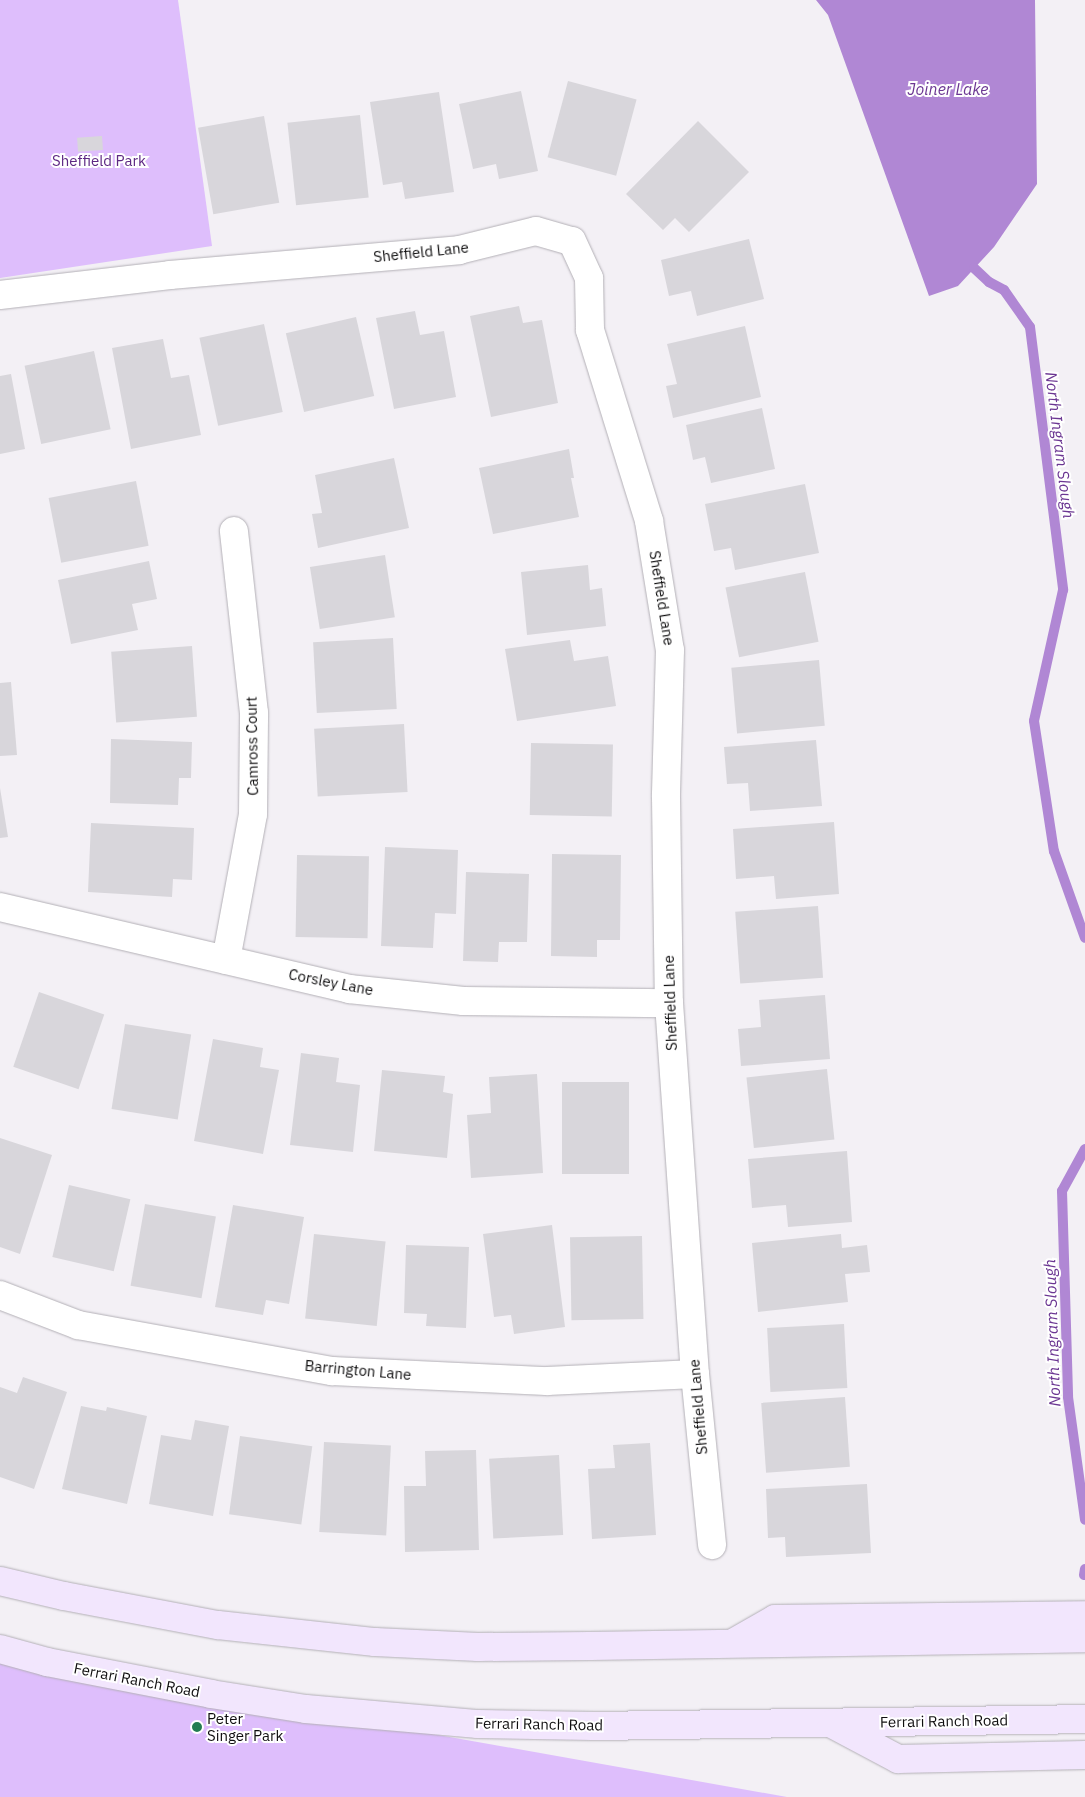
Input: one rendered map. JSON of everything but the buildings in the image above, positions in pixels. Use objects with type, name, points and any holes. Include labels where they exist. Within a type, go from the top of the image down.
[{"type":"main road","points":[[0,1581],[160,1615],[218,1625],[311,1636],[478,1647],[1085,1638]]},
{"type":"main road","points":[[732,1644],[775,1619],[1085,1615]]},
{"type":"main road","name":"Ferrari Ranch Road","points":[[0,1649],[47,1662],[210,1694],[374,1716],[478,1724],[593,1726],[1085,1719]]},
{"type":"main road","points":[[828,1722],[898,1758],[1085,1755]]},
{"type":"street","name":"Sheffield Lane","points":[[0,295],[170,275],[459,250],[536,231],[572,241],[588,278],[590,330],[649,521],[670,650],[666,797],[669,1002],[694,1374],[712,1545]]},
{"type":"street","name":"Camross Court","points":[[226,960],[253,814],[254,713],[234,531]]},
{"type":"street","name":"Corsley Lane","points":[[0,907],[349,989],[463,1002],[669,1002]]},
{"type":"street","name":"Barrington Lane","points":[[0,1295],[78,1326],[332,1371],[547,1381],[694,1374]]},
{"type":"green space","name":"Sheffield Park","points":[[0,0],[178,0],[212,246],[0,278]]},
{"type":"green space","name":"Peter Singer Park","points":[[0,1657],[787,1797],[0,1797]]},
{"type":"water","name":"Joiner Lake","points":[[816,0],[1035,0],[1037,184],[994,247],[958,286],[929,296],[828,15]]},
{"type":"waterway","name":"North Ingram Slough","points":[[974,268],[989,282],[1004,290],[1030,327],[1063,590],[1034,721],[1054,851],[1085,938]]},
{"type":"waterway","name":"North Ingram Slough","points":[[1085,1149],[1062,1191],[1068,1397],[1085,1520]]},
{"type":"waterway","name":"North Ingram Slough","points":[[1084,1575],[1085,1569]]},
{"type":"place","name":"Peter Singer Park","points":[[197,1727]]}]
